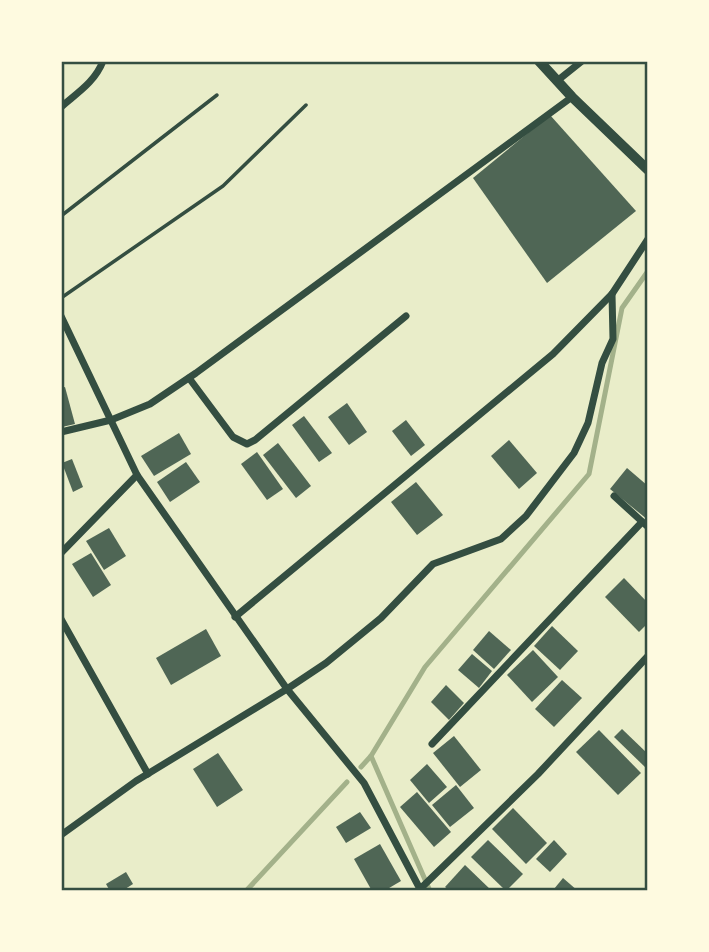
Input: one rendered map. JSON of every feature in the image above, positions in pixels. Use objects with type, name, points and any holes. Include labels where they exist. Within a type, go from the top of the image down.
[{"type":"main road","points":[[539,61],[572,97],[648,170]]},
{"type":"street","points":[[61,107],[90,83],[99,72],[103,61]]},
{"type":"street","points":[[557,81],[582,61]]},
{"type":"street","points":[[61,432],[111,420],[150,404],[572,97]]},
{"type":"street","points":[[235,617],[553,354],[612,294],[648,239]]},
{"type":"street","points":[[61,835],[148,774],[288,690],[326,663],[382,618],[433,564],[501,539],[526,516],[573,453],[588,423],[602,363],[613,340],[612,294]]},
{"type":"street","points":[[61,316],[137,474],[288,690],[365,783],[423,886],[538,774],[648,656]]},
{"type":"street","points":[[189,378],[233,437],[247,444],[256,440],[406,316]]},
{"type":"street","points":[[61,553],[137,474]]},
{"type":"street","points":[[432,744],[645,525],[614,496]]},
{"type":"street","points":[[61,620],[148,774]]},
{"type":"lane","points":[[61,216],[217,95]]},
{"type":"lane","points":[[61,299],[223,186],[306,105]]},
{"type":"building","points":[[550,115],[636,211],[547,283],[473,178]]},
{"type":"building","points":[[65,387],[75,424],[62,427],[61,388]]},
{"type":"building","points":[[347,403],[367,432],[349,445],[328,417]]},
{"type":"building","points":[[304,416],[332,453],[319,462],[292,425]]},
{"type":"building","points":[[406,420],[425,445],[411,456],[392,431]]},
{"type":"building","points":[[179,433],[191,454],[154,476],[141,456]]},
{"type":"building","points":[[509,440],[537,473],[519,489],[491,456]]},
{"type":"building","points":[[278,443],[311,486],[296,498],[263,455]]},
{"type":"building","points":[[257,452],[283,489],[267,500],[241,464]]},
{"type":"building","points":[[72,459],[83,487],[73,492],[62,463]]},
{"type":"building","points":[[186,462],[200,482],[170,502],[157,482]]},
{"type":"building","points":[[627,468],[648,486],[648,520],[610,489]]},
{"type":"building","points":[[416,482],[443,515],[417,535],[391,502]]},
{"type":"building","points":[[109,528],[126,556],[104,570],[86,541]]},
{"type":"building","points":[[91,553],[111,585],[93,597],[72,564]]},
{"type":"building","points":[[624,578],[648,603],[648,623],[639,632],[605,597]]},
{"type":"building","points":[[552,626],[578,651],[560,670],[534,646]]},
{"type":"building","points":[[206,629],[221,656],[171,685],[156,658]]},
{"type":"building","points":[[489,631],[511,650],[494,669],[473,650]]},
{"type":"building","points":[[533,650],[558,677],[532,702],[507,675]]},
{"type":"building","points":[[472,654],[492,671],[479,688],[458,670]]},
{"type":"building","points":[[562,680],[582,698],[554,727],[535,709]]},
{"type":"building","points":[[446,685],[464,703],[449,720],[431,702]]},
{"type":"building","points":[[622,729],[648,754],[646,768],[614,737]]},
{"type":"building","points":[[599,730],[641,773],[618,795],[576,752]]},
{"type":"building","points":[[454,736],[481,770],[460,787],[433,753]]},
{"type":"building","points":[[218,753],[243,790],[217,807],[193,769]]},
{"type":"building","points":[[427,764],[447,787],[429,803],[410,780]]},
{"type":"building","points":[[456,785],[474,808],[450,827],[432,805]]},
{"type":"building","points":[[417,792],[451,832],[434,847],[400,807]]},
{"type":"building","points":[[513,808],[547,843],[526,864],[492,829]]},
{"type":"building","points":[[360,812],[371,828],[346,843],[336,827]]},
{"type":"building","points":[[488,840],[523,874],[506,891],[471,857]]},
{"type":"building","points":[[554,840],[567,854],[550,872],[536,859]]},
{"type":"building","points":[[380,844],[401,881],[384,891],[372,891],[354,859]]},
{"type":"building","points":[[465,865],[492,891],[450,891],[445,887]]},
{"type":"building","points":[[126,872],[133,884],[122,891],[110,891],[106,884]]},
{"type":"building","points":[[563,878],[578,891],[556,891],[554,889]]},
{"type":"waterway","points":[[361,767],[371,756],[425,667],[589,474],[622,308],[648,271]]},
{"type":"waterway","points":[[371,756],[430,891]]},
{"type":"waterway","points":[[246,891],[347,782]]}]
